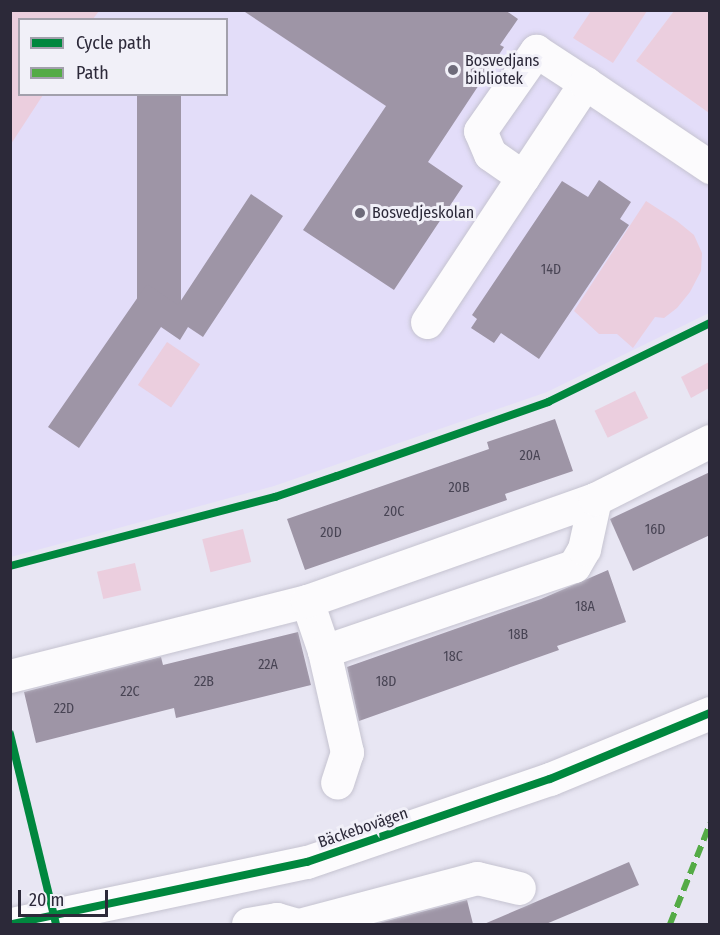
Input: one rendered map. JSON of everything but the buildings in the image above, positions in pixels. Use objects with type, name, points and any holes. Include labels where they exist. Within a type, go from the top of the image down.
[{"type":"street","points":[[523,177],[490,154],[480,131],[536,51],[710,167]]},
{"type":"street","points":[[427,322],[585,83]]},
{"type":"street","points":[[10,676],[307,601],[595,499],[710,441]]},
{"type":"street","points":[[324,651],[574,566],[584,549],[595,499]]},
{"type":"street","points":[[307,601],[324,651],[347,752],[337,782]]},
{"type":"street","name":"Bäckebovägen","points":[[12,924],[307,862],[550,779],[710,713]]},
{"type":"street","points":[[303,924],[477,878],[519,888]]},
{"type":"street","points":[[248,924],[277,920],[296,924]]},
{"type":"shaded area","points":[[11,10],[99,11],[94,18],[18,18],[18,96],[42,96],[11,144]]},
{"type":"shaded area","name":"Bosvedjeskolan","points":[[11,11],[674,11],[636,61],[709,113],[709,313],[547,392],[274,486],[11,557]]},
{"type":"shaded area","points":[[591,11],[647,11],[613,63],[573,38]]},
{"type":"shaded area","points":[[674,11],[709,11],[709,113],[636,61]]},
{"type":"shaded area","points":[[646,201],[694,235],[702,253],[701,271],[690,292],[677,308],[664,318],[655,317],[633,348],[617,334],[599,334],[574,311]]},
{"type":"shaded area","points":[[167,342],[200,364],[171,407],[138,385]]},
{"type":"shaded area","points":[[709,362],[709,388],[691,398],[681,377]]},
{"type":"shaded area","points":[[635,391],[648,418],[608,438],[595,411]]},
{"type":"shaded area","points":[[243,529],[251,562],[210,572],[202,539]]},
{"type":"shaded area","points":[[135,563],[141,590],[103,599],[97,572]]},
{"type":"marked path","points":[[670,924],[710,824]]},
{"type":"cycle path","points":[[10,566],[275,497],[337,476],[548,402],[710,323]]},
{"type":"cycle path","points":[[12,924],[307,862],[550,779],[710,713]]},
{"type":"cycle path","points":[[10,734],[56,924]]},
{"type":"place","name":"Bosvedjans bibliotek","points":[[453,70]]},
{"type":"place","name":"Bosvedjeskolan","points":[[360,213]]}]
